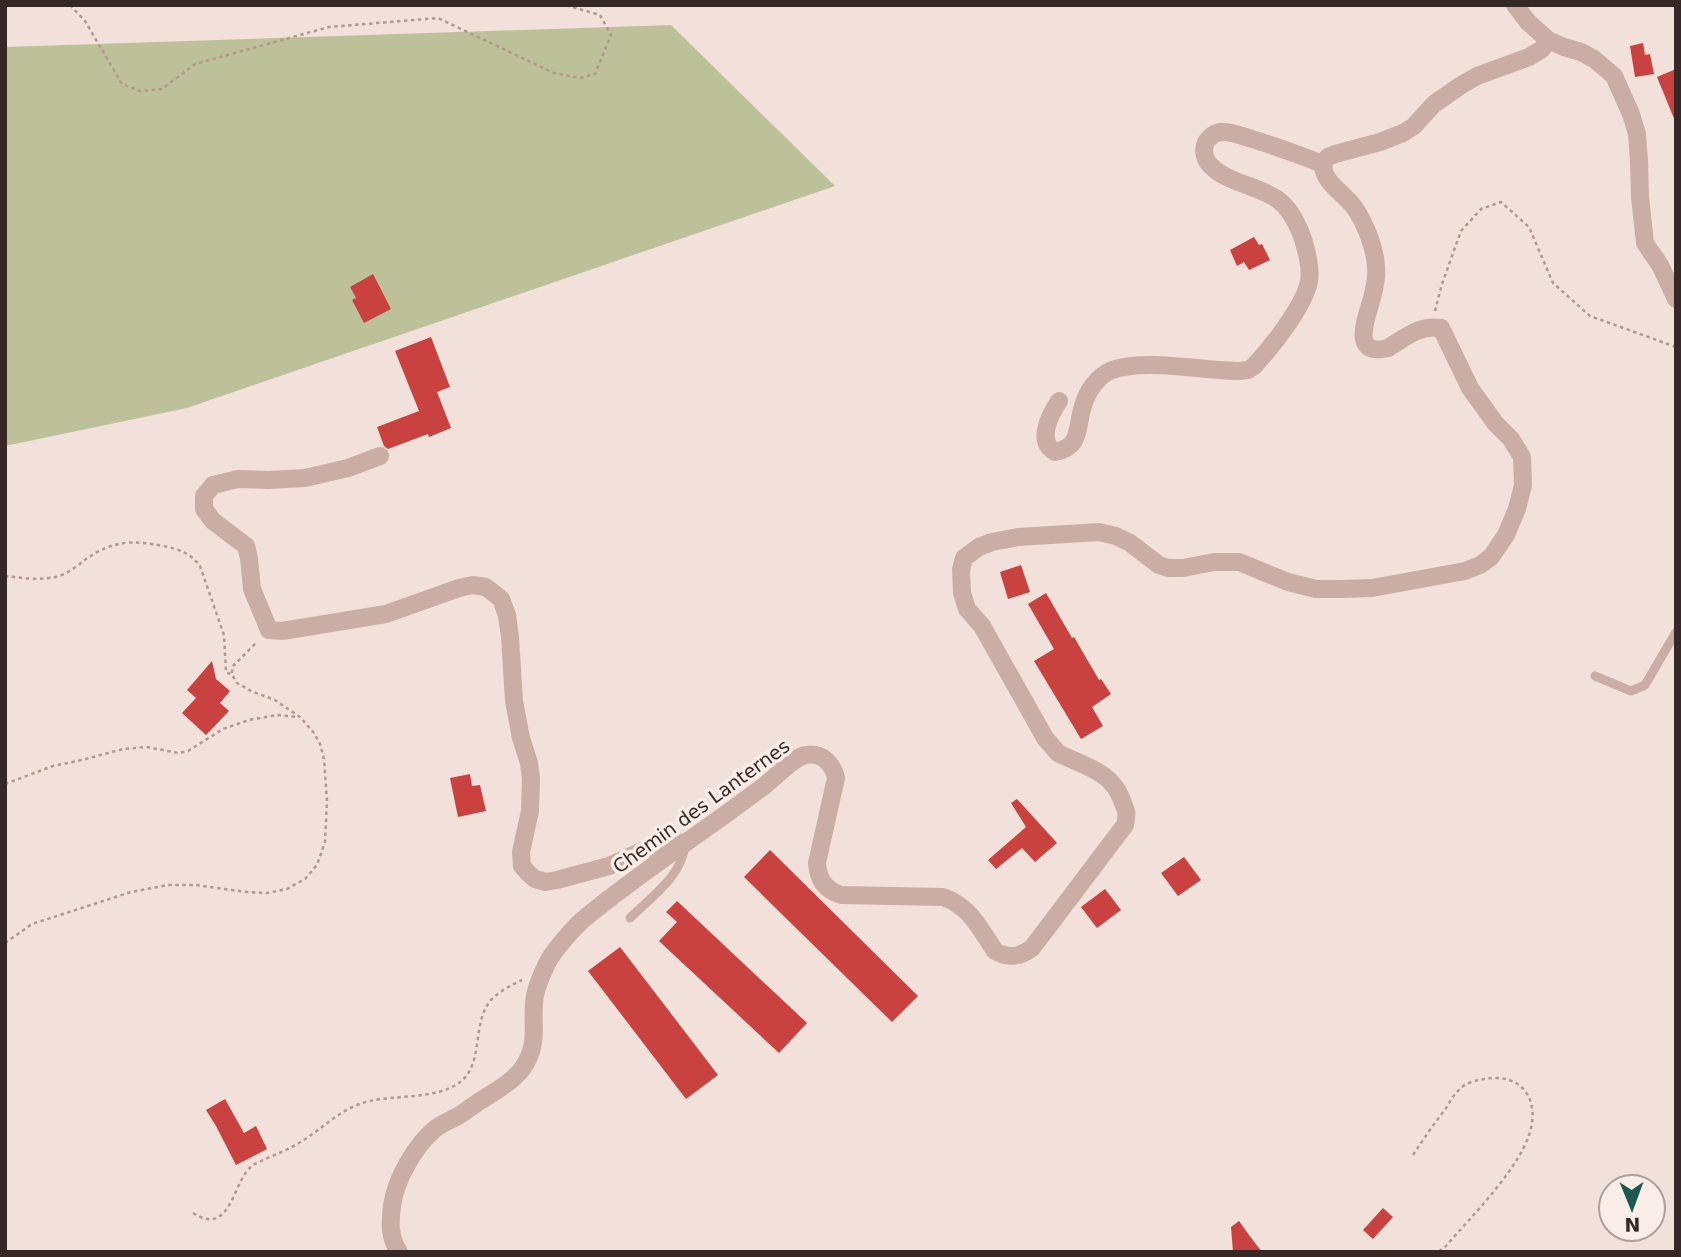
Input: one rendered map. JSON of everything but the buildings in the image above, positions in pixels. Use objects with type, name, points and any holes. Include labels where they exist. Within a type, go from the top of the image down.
[{"type":"street","points":[[1515,5],[1528,22],[1548,40],[1587,55],[1614,76],[1637,134],[1645,243],[1660,265],[1676,299]]},
{"type":"street","points":[[1431,327],[1412,332],[1384,349],[1374,349],[1364,341],[1364,326],[1374,291],[1376,268],[1373,248],[1354,207],[1329,182],[1323,164],[1335,155],[1403,133],[1434,104],[1461,86],[1477,76],[1529,57],[1542,49],[1548,40]]},
{"type":"street","points":[[1059,401],[1046,424],[1046,444],[1055,452],[1063,451],[1076,438],[1083,406],[1094,384],[1111,370],[1141,366],[1240,371],[1254,366],[1300,304],[1308,283],[1306,249],[1294,219],[1278,200],[1216,170],[1206,160],[1205,145],[1214,134],[1222,132],[1272,145],[1323,164]]},
{"type":"street","name":"Chemin des Lanternes","points":[[398,1252],[390,1235],[390,1219],[393,1196],[402,1176],[422,1142],[434,1130],[500,1089],[522,1068],[532,1051],[535,1034],[534,1002],[551,957],[582,920],[767,785],[798,758],[815,755],[823,758],[830,763],[836,778],[817,863],[817,872],[826,887],[841,895],[943,897],[966,909],[995,951],[1010,957],[1026,953],[1032,948],[1125,825],[1128,814],[1118,790],[1107,776],[1058,753],[1045,738],[982,626],[967,609],[962,593],[961,570],[964,558],[979,547],[1018,537],[1099,532],[1130,543],[1159,565],[1168,568],[1214,562],[1239,562],[1288,582],[1316,589],[1372,588],[1465,571],[1480,565],[1491,556],[1506,536],[1517,509],[1523,485],[1522,457],[1470,388],[1441,328],[1431,327]]},
{"type":"street","points":[[380,456],[348,468],[305,478],[237,479],[213,485],[204,496],[204,509],[213,521],[246,546],[252,589],[269,630],[282,631],[386,614],[459,588],[473,585],[486,587],[500,599],[507,615],[514,701],[529,763],[530,811],[521,852],[522,866],[527,873],[546,882],[557,880],[609,866],[658,844],[685,843]]},
{"type":"lane","points":[[1595,676],[1631,691],[1644,685],[1676,632]]},
{"type":"lane","points":[[630,918],[676,873],[683,859],[685,843]]},
{"type":"path","points":[[70,5],[85,21],[122,84],[140,91],[162,89],[195,64],[329,27],[438,18],[554,73],[580,78],[595,74],[611,35],[600,15],[565,5]]},
{"type":"path","points":[[1431,327],[1442,284],[1461,230],[1481,209],[1501,202],[1529,227],[1553,283],[1590,316],[1676,347]]},
{"type":"path","points":[[5,576],[34,579],[59,576],[113,545],[128,542],[186,552],[200,566],[224,635],[226,671],[244,687],[275,700],[300,717],[314,733],[324,759],[327,802],[325,842],[317,865],[305,879],[287,889],[267,893],[195,885],[167,885],[131,892],[32,924],[5,943]]},
{"type":"path","points":[[232,675],[232,667],[269,630]]},
{"type":"path","points":[[5,784],[53,766],[123,749],[147,747],[188,751],[223,729],[248,720],[277,715],[300,717]]},
{"type":"path","points":[[192,1213],[203,1219],[212,1219],[224,1213],[252,1166],[297,1144],[354,1106],[381,1099],[447,1090],[459,1083],[474,1062],[483,1014],[490,1001],[504,989],[544,970]]},
{"type":"path","points":[[1413,1155],[1461,1087],[1476,1080],[1507,1078],[1520,1084],[1530,1098],[1530,1133],[1522,1150],[1497,1186],[1438,1252]]},
{"type":"green space","points":[[671,25],[835,186],[187,408],[5,446],[5,47]]}]
